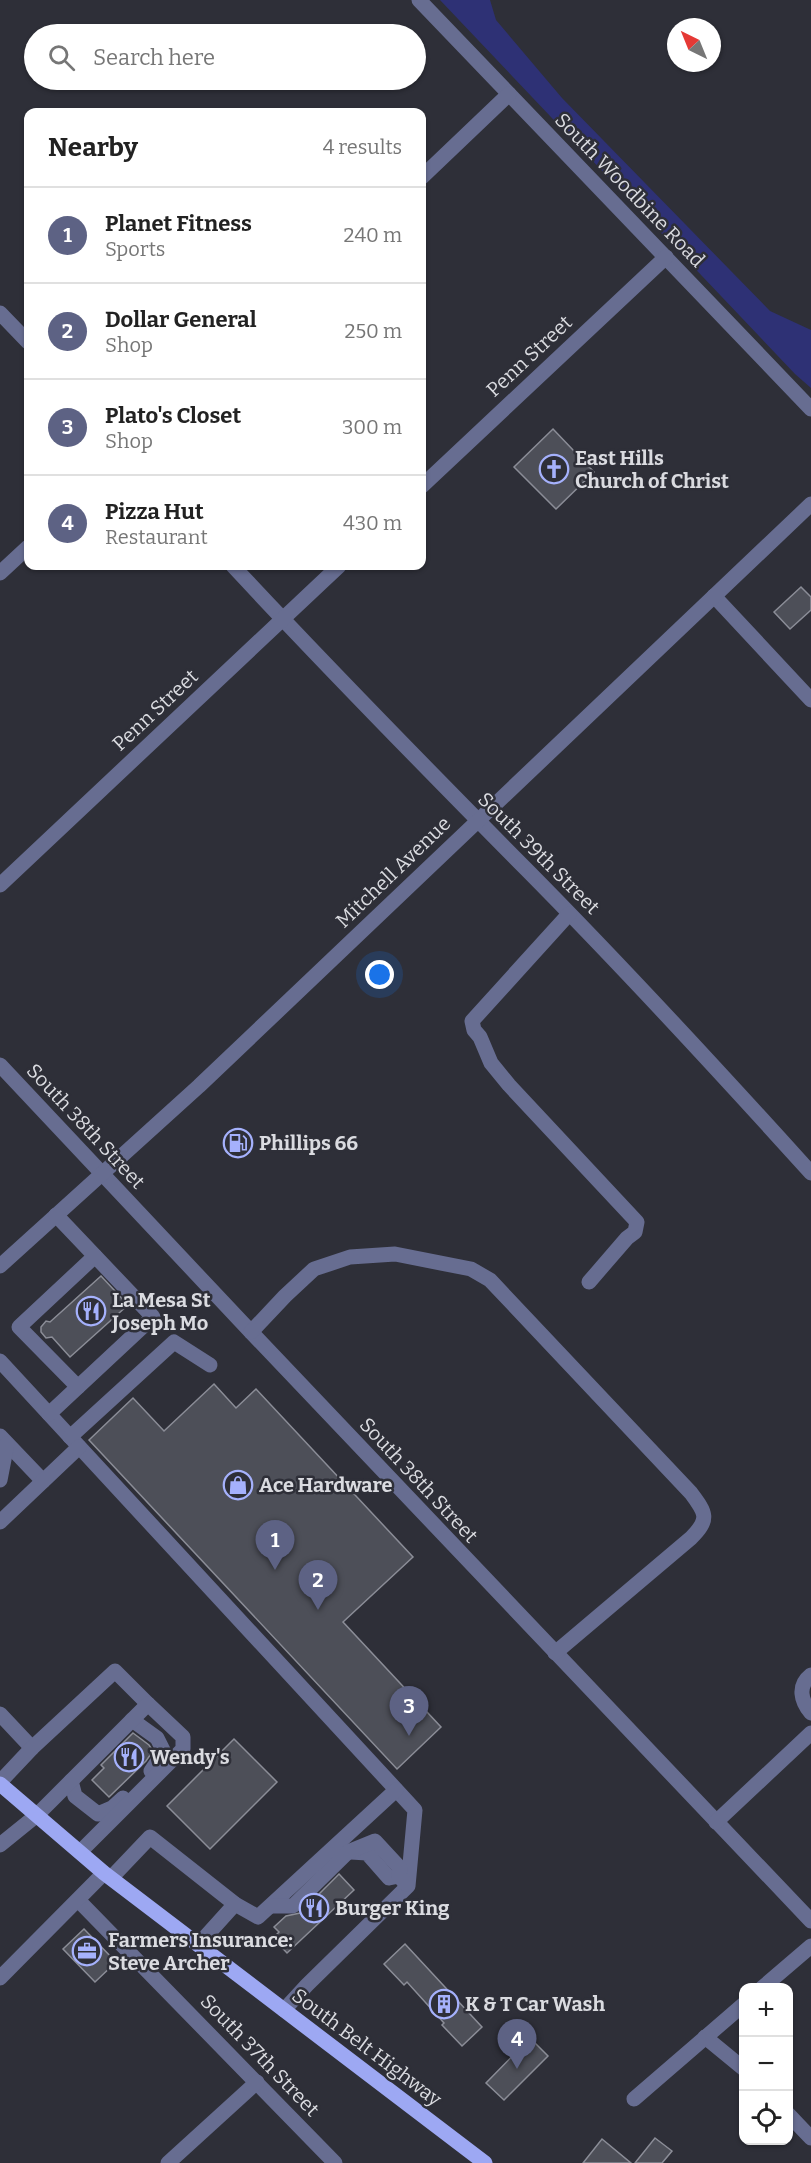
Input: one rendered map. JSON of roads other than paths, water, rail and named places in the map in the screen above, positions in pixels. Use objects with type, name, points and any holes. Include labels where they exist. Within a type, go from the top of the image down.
[{"type":"main road","name":"South Belt Highway","points":[[0,1783],[108,1875],[485,2163]]},
{"type":"street","name":"South Woodbine Road","points":[[419,0],[811,409]]},
{"type":"street","points":[[426,173],[509,94]]},
{"type":"street","name":"Penn Street","points":[[426,482],[666,257]]},
{"type":"street","points":[[0,313],[24,338]]},
{"type":"street","name":"Mitchell Avenue","points":[[0,1266],[207,1079],[811,504]]},
{"type":"street","points":[[0,573],[24,551]]},
{"type":"street","name":"South 39th Street","points":[[237,570],[373,715],[698,1048],[811,1173]]},
{"type":"street","name":"Penn Street","points":[[0,885],[335,570]]},
{"type":"street","points":[[714,596],[811,700]]},
{"type":"street","points":[[569,914],[472,1021],[474,1030],[480,1037],[491,1063],[508,1085],[637,1222],[635,1232],[627,1238],[589,1282]]},
{"type":"street","name":"South 38th Street","points":[[0,1065],[811,1921]]},
{"type":"street","points":[[49,1414],[153,1317],[56,1215]]},
{"type":"street","points":[[251,1332],[285,1296],[315,1269],[350,1257],[395,1254],[471,1269],[497,1287],[691,1492],[701,1506],[705,1518],[703,1526],[690,1538],[555,1653]]},
{"type":"street","points":[[78,1387],[19,1328],[95,1256]]},
{"type":"street","points":[[0,1522],[43,1481],[75,1442],[174,1342],[210,1365]]},
{"type":"street","points":[[0,1361],[415,1810],[404,1881],[284,2010]]},
{"type":"street","points":[[4,1440],[43,1481]]},
{"type":"street","points":[[0,1480],[4,1440]]},
{"type":"street","points":[[0,1783],[32,1748],[115,1671],[183,1737],[183,1749],[80,1852]]},
{"type":"street","points":[[811,1675],[806,1679],[801,1691],[803,1703],[811,1713]]},
{"type":"street","points":[[0,1846],[36,1815],[148,1704]]},
{"type":"street","points":[[0,1714],[32,1748]]},
{"type":"street","points":[[71,1781],[75,1796],[98,1814],[112,1808],[156,1767],[164,1752],[157,1738],[132,1720]]},
{"type":"street","points":[[716,1822],[811,1732]]},
{"type":"street","points":[[0,1978],[78,1900],[150,1837],[235,1904],[258,1917],[396,1790]]},
{"type":"street","points":[[271,1906],[293,1906],[348,1852],[375,1842],[400,1868],[404,1881]]},
{"type":"street","name":"South 37th Street","points":[[78,1900],[335,2163]]},
{"type":"street","points":[[198,1945],[235,1904]]},
{"type":"street","points":[[768,1983],[811,1946]]},
{"type":"street","points":[[634,2099],[739,2008]]},
{"type":"street","points":[[705,2037],[739,2065]]},
{"type":"street","points":[[168,2163],[257,2082]]},
{"type":"street","points":[[793,2118],[811,2138]]},
{"type":"place","name":"East Hills Church of Christ","points":[[554,469]]},
{"type":"place","name":"Phillips 66","points":[[238,1143]]},
{"type":"place","name":"La Mesa St Joseph Mo","points":[[91,1311]]},
{"type":"place","name":"Ace Hardware","points":[[238,1485]]},
{"type":"place","name":"Planet Fitness","points":[[275,1570]]},
{"type":"place","name":"Dollar General","points":[[318,1610]]},
{"type":"place","name":"Plato's Closet","points":[[409,1736]]},
{"type":"place","name":"Wendy's","points":[[129,1757]]},
{"type":"place","name":"Burger King","points":[[314,1908]]},
{"type":"place","name":"Farmers Insurance: Steve Archer","points":[[87,1951]]},
{"type":"place","name":"K & T Car Wash","points":[[444,2004]]},
{"type":"place","name":"Pizza Hut","points":[[517,2069]]}]
